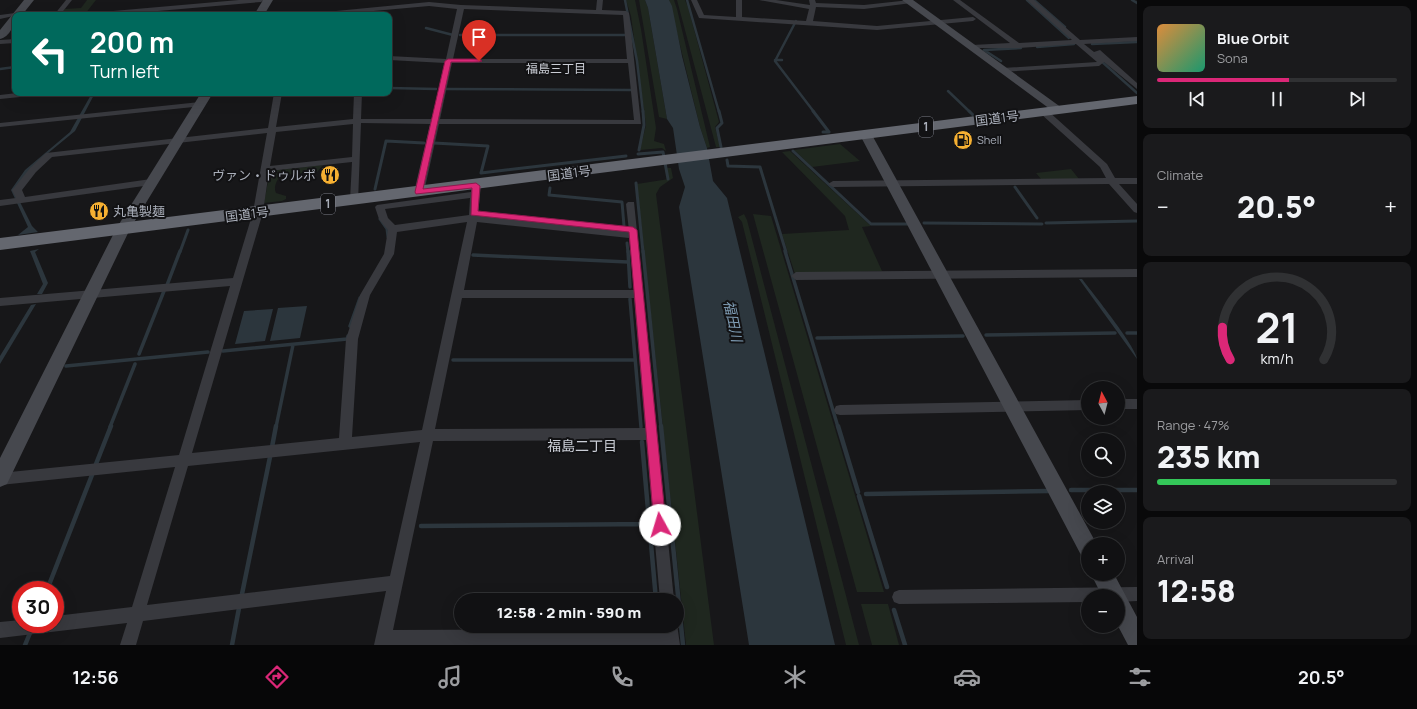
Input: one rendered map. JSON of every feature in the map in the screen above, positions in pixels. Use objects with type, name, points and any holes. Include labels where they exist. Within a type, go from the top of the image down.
[{"type":"highway","name":"国道1号","points":[[0,244],[419,192],[476,190],[656,162],[1137,100]]},
{"type":"street","points":[[19,12],[29,0]]},
{"type":"street","points":[[59,12],[69,0]]},
{"type":"street","points":[[115,12],[189,3],[261,0]]},
{"type":"street","points":[[261,12],[268,0]]},
{"type":"street","points":[[599,12],[600,0]]},
{"type":"street","points":[[694,0],[701,17],[739,20],[806,22],[877,28],[973,19],[947,0]]},
{"type":"street","points":[[739,0],[739,20]]},
{"type":"street","points":[[762,0],[795,5],[864,7],[908,1],[1003,70],[1051,111],[1104,166],[1112,182],[1137,210]]},
{"type":"street","points":[[858,0],[864,7]]},
{"type":"street","points":[[956,0],[1019,46]]},
{"type":"street","points":[[1030,0],[1137,87]]},
{"type":"street","points":[[1003,70],[1099,64],[1100,62],[1082,42],[1038,0]]},
{"type":"street","points":[[17,200],[17,190],[33,170],[49,155],[357,121],[638,122],[626,13],[461,7],[429,4],[339,12]]},
{"type":"street","points":[[806,22],[811,5]]},
{"type":"street","points":[[419,192],[461,7]]},
{"type":"street","points":[[0,17],[12,16]]},
{"type":"street","points":[[0,36],[12,21]]},
{"type":"street","points":[[972,47],[1019,46],[1137,39]]},
{"type":"street","points":[[0,42],[12,41]]},
{"type":"street","points":[[392,58],[448,61],[632,61]]},
{"type":"street","points":[[0,97],[12,96]]},
{"type":"street","points":[[0,478],[123,229],[205,96]]},
{"type":"street","points":[[128,645],[258,212],[278,96]]},
{"type":"street","points":[[355,200],[358,96]]},
{"type":"street","points":[[0,125],[200,104]]},
{"type":"street","points":[[866,135],[1082,537]]},
{"type":"street","points":[[265,169],[356,159]]},
{"type":"street","points":[[833,184],[1137,181]]},
{"type":"street","points":[[0,202],[152,182]]},
{"type":"street","points":[[345,444],[352,339],[365,295],[389,254],[393,230],[384,219],[380,207],[476,190],[473,216],[458,294],[383,641],[671,636]]},
{"type":"street","points":[[631,204],[666,593]]},
{"type":"street","points":[[393,230],[473,216],[633,232]]},
{"type":"street","points":[[796,276],[1137,273]]},
{"type":"street","points":[[0,302],[236,282]]},
{"type":"street","points":[[458,294],[639,294]]},
{"type":"street","points":[[1125,404],[1137,404]]},
{"type":"street","points":[[840,410],[1081,405]]},
{"type":"street","points":[[0,478],[428,435],[651,434]]},
{"type":"street","points":[[64,623],[395,583]]},
{"type":"street","points":[[1125,596],[1137,594]]},
{"type":"street","points":[[899,597],[1081,598]]},
{"type":"street","points":[[1125,617],[1137,639]]},
{"type":"street","points":[[0,630],[12,629]]},
{"type":"shaded area","points":[[87,0],[96,0],[87,12],[62,12],[65,9],[81,8]]},
{"type":"shaded area","points":[[626,0],[635,0],[641,29],[656,128],[654,141],[664,144],[666,151],[662,148],[640,150],[646,125],[631,16]]},
{"type":"shaded area","points":[[639,0],[645,0],[648,8],[667,119],[659,117]]},
{"type":"shaded area","points":[[669,0],[674,0],[677,9],[710,147],[707,148],[700,127]]},
{"type":"shaded area","points":[[677,0],[685,0],[688,7],[719,122],[715,127],[720,147],[716,147]]},
{"type":"shaded area","points":[[840,144],[860,161],[812,167],[794,150]]},
{"type":"shaded area","points":[[790,151],[871,226],[862,227],[882,271],[795,274],[782,234],[849,230],[845,216],[782,152]]},
{"type":"shaded area","points":[[323,165],[317,172],[281,175],[276,184],[275,191],[276,193],[286,196],[286,199],[282,201],[264,203],[270,171]]},
{"type":"shaded area","points":[[667,168],[671,168],[673,178],[660,187],[656,194],[714,645],[686,645],[684,626],[684,593],[680,593],[637,184],[669,179]]},
{"type":"shaded area","points":[[1071,169],[1079,179],[1041,179],[1036,173]]},
{"type":"shaded area","points":[[744,214],[747,220],[859,645],[846,645],[742,222],[738,217]]},
{"type":"shaded area","points":[[753,214],[771,216],[884,592],[857,592]]},
{"type":"shaded area","points":[[861,604],[888,604],[899,645],[872,645]]},
{"type":"water","name":"福田川","points":[[645,0],[669,0],[672,6],[682,56],[700,127],[707,148],[713,181],[727,198],[835,645],[749,645],[679,207],[685,187],[679,169],[673,128],[667,119],[648,8]]},
{"type":"water","points":[[90,96],[93,96],[75,131],[47,154],[14,190],[32,226],[38,232],[18,235],[28,227],[11,190],[25,170],[70,132]]},
{"type":"water","points":[[39,249],[35,252],[48,283],[42,294],[37,294],[43,284],[30,251]]},
{"type":"water","points":[[1079,279],[1082,279],[1113,320],[1130,344],[1137,359]]},
{"type":"water","points":[[36,304],[0,364],[0,356],[31,305]]},
{"type":"water","points":[[307,306],[300,338],[270,341],[278,308]]},
{"type":"water","points":[[273,309],[265,341],[235,344],[244,311]]},
{"type":"waterway","points":[[625,0],[637,61],[643,112]]},
{"type":"waterway","points":[[687,0],[719,112]]},
{"type":"waterway","points":[[1027,0],[1069,38]]},
{"type":"waterway","points":[[1034,0],[1065,27]]},
{"type":"waterway","points":[[1132,0],[1137,3]]},
{"type":"waterway","points":[[776,60],[796,21]]},
{"type":"waterway","points":[[426,28],[453,35]]},
{"type":"waterway","points":[[460,35],[625,35]]},
{"type":"waterway","points":[[1092,44],[1137,42]]},
{"type":"waterway","points":[[1037,47],[1074,44]]},
{"type":"waterway","points":[[1001,61],[984,50],[1021,48]]},
{"type":"waterway","points":[[776,60],[782,60]]},
{"type":"waterway","points":[[776,60],[814,112]]},
{"type":"waterway","points":[[1100,60],[1137,93]]},
{"type":"waterway","points":[[0,69],[12,67]]},
{"type":"waterway","points":[[392,88],[436,89]]},
{"type":"waterway","points":[[446,89],[631,90]]},
{"type":"waterway","points":[[948,91],[970,112]]},
{"type":"waterway","points":[[639,150],[644,125],[643,111]]},
{"type":"waterway","points":[[719,111],[722,123],[717,128],[721,147]]},
{"type":"waterway","points":[[813,111],[829,132],[823,132]]},
{"type":"waterway","points":[[970,112],[973,115]]},
{"type":"waterway","points":[[375,189],[386,141],[424,143]]},
{"type":"waterway","points":[[434,143],[488,146],[481,173],[626,156]]},
{"type":"waterway","points":[[793,151],[871,224],[908,224]]},
{"type":"waterway","points":[[638,154],[663,152],[668,179]]},
{"type":"waterway","points":[[727,160],[728,166],[760,167],[786,252]]},
{"type":"waterway","points":[[636,183],[643,252]]},
{"type":"waterway","points":[[1015,187],[1037,218]]},
{"type":"waterway","points":[[550,188],[549,195],[622,202],[624,226]]},
{"type":"waterway","points":[[380,219],[387,229],[388,237]]},
{"type":"waterway","points":[[1046,223],[1137,221]]},
{"type":"waterway","points":[[924,223],[1042,224]]},
{"type":"waterway","points":[[180,252],[188,230]]},
{"type":"waterway","points":[[627,243],[628,252]]},
{"type":"waterway","points":[[167,285],[180,251]]},
{"type":"waterway","points":[[628,251],[630,287]]},
{"type":"waterway","points":[[643,251],[661,427]]},
{"type":"waterway","points":[[785,251],[838,427]]},
{"type":"waterway","points":[[473,255],[628,262]]},
{"type":"waterway","points":[[139,354],[164,291]]},
{"type":"waterway","points":[[350,326],[360,298]]},
{"type":"waterway","points":[[630,299],[641,427]]},
{"type":"waterway","points":[[986,335],[1115,333]]},
{"type":"waterway","points":[[1127,333],[1137,333]]},
{"type":"waterway","points":[[223,351],[347,339],[348,336]]},
{"type":"waterway","points":[[817,338],[963,336]]},
{"type":"waterway","points":[[276,427],[293,345]]},
{"type":"waterway","points":[[66,366],[208,352]]},
{"type":"waterway","points":[[453,360],[635,360]]},
{"type":"waterway","points":[[110,427],[135,364]]},
{"type":"waterway","points":[[96,464],[111,426]]},
{"type":"waterway","points":[[272,447],[276,426]]},
{"type":"waterway","points":[[661,426],[683,645]]},
{"type":"waterway","points":[[838,426],[858,492]]},
{"type":"waterway","points":[[642,442],[655,593]]},
{"type":"waterway","points":[[242,594],[270,457]]},
{"type":"waterway","points":[[51,581],[92,475]]},
{"type":"waterway","points":[[1071,490],[1137,490]]},
{"type":"waterway","points":[[866,494],[1048,491]]},
{"type":"waterway","points":[[859,496],[887,587]]},
{"type":"waterway","points":[[421,526],[649,524]]},
{"type":"waterway","points":[[232,645],[239,608]]},
{"type":"waterway","points":[[894,610],[905,645]]},
{"type":"waterway","points":[[25,645],[30,633]]},
{"type":"place","name":"Shell","points":[[963,140]]},
{"type":"place","name":"ヴァン・ドゥルポ","points":[[330,175]]},
{"type":"place","name":"丸亀製麺","points":[[99,211]]},
{"type":"district","name":"福島三丁目","points":[[556,69]]},
{"type":"district","name":"福島二丁目","points":[[582,446]]},
{"type":"route","points":[[479,61],[448,61],[419,192],[476,186],[474,213],[633,230],[660,525]]}]
